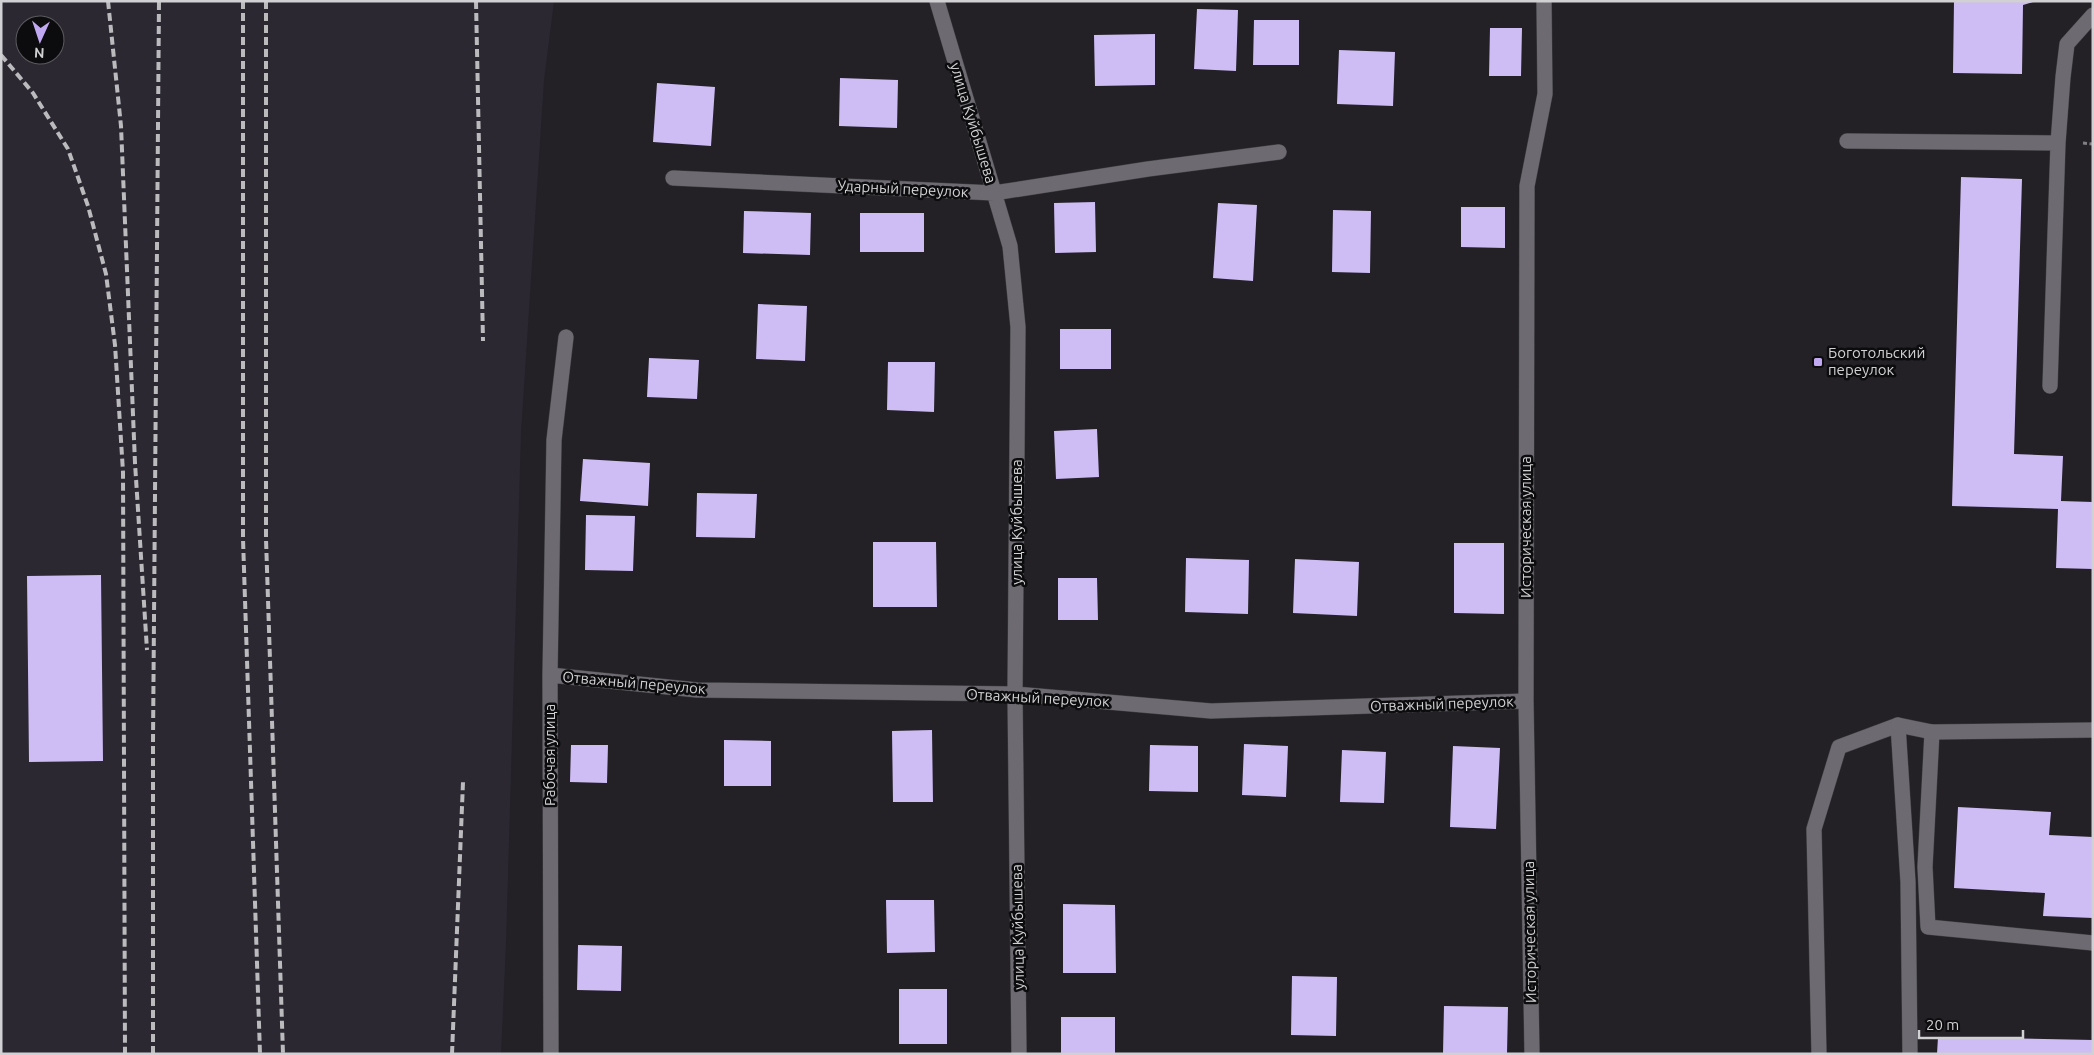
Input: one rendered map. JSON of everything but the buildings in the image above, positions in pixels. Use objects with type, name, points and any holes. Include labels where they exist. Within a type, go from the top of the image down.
[{"type":"street","name":"улица Куйбышева","points":[[937,1],[1010,246],[1018,327],[1015,694],[1019,1054]]},
{"type":"street","name":"Историческая улица","points":[[1532,1054],[1526,701],[1527,186],[1545,94],[1544,1]]},
{"type":"street","points":[[2050,386],[2058,143],[2067,44],[2093,15]]},
{"type":"street","points":[[1847,142],[2058,143]]},
{"type":"street","name":"Ударный переулок","points":[[674,178],[994,193],[1148,169],[1279,152]]},
{"type":"street","name":"Рабочая улица","points":[[551,1054],[550,675],[554,440],[566,337]]},
{"type":"street","name":"Отважный переулок","points":[[550,675],[697,690],[1015,694],[1211,711],[1526,701]]},
{"type":"street","points":[[1898,725],[1908,882],[1910,1054]]},
{"type":"street","points":[[1819,1054],[1814,829],[1839,747],[1898,725],[1932,732],[2093,730]]},
{"type":"street","points":[[1932,732],[1925,867],[1928,927],[2093,943]]},
{"type":"shaded area","points":[[1,1],[554,1],[544,80],[521,432],[501,1054],[1,1054]]},
{"type":"railway","points":[[108,1],[121,126],[135,463],[147,650]]},
{"type":"railway","points":[[153,1054],[153,741],[159,1]]},
{"type":"railway","points":[[243,1],[243,539],[260,1054]]},
{"type":"railway","points":[[266,1],[266,539],[283,1054]]},
{"type":"railway","points":[[476,1],[483,341]]},
{"type":"railway","points":[[1,55],[33,93],[68,149],[88,206],[106,274],[115,345],[123,472],[125,1054]]},
{"type":"railway","points":[[452,1054],[463,782]]},
{"type":"place","name":"Боготольский переулок","points":[[1818,362]]}]
